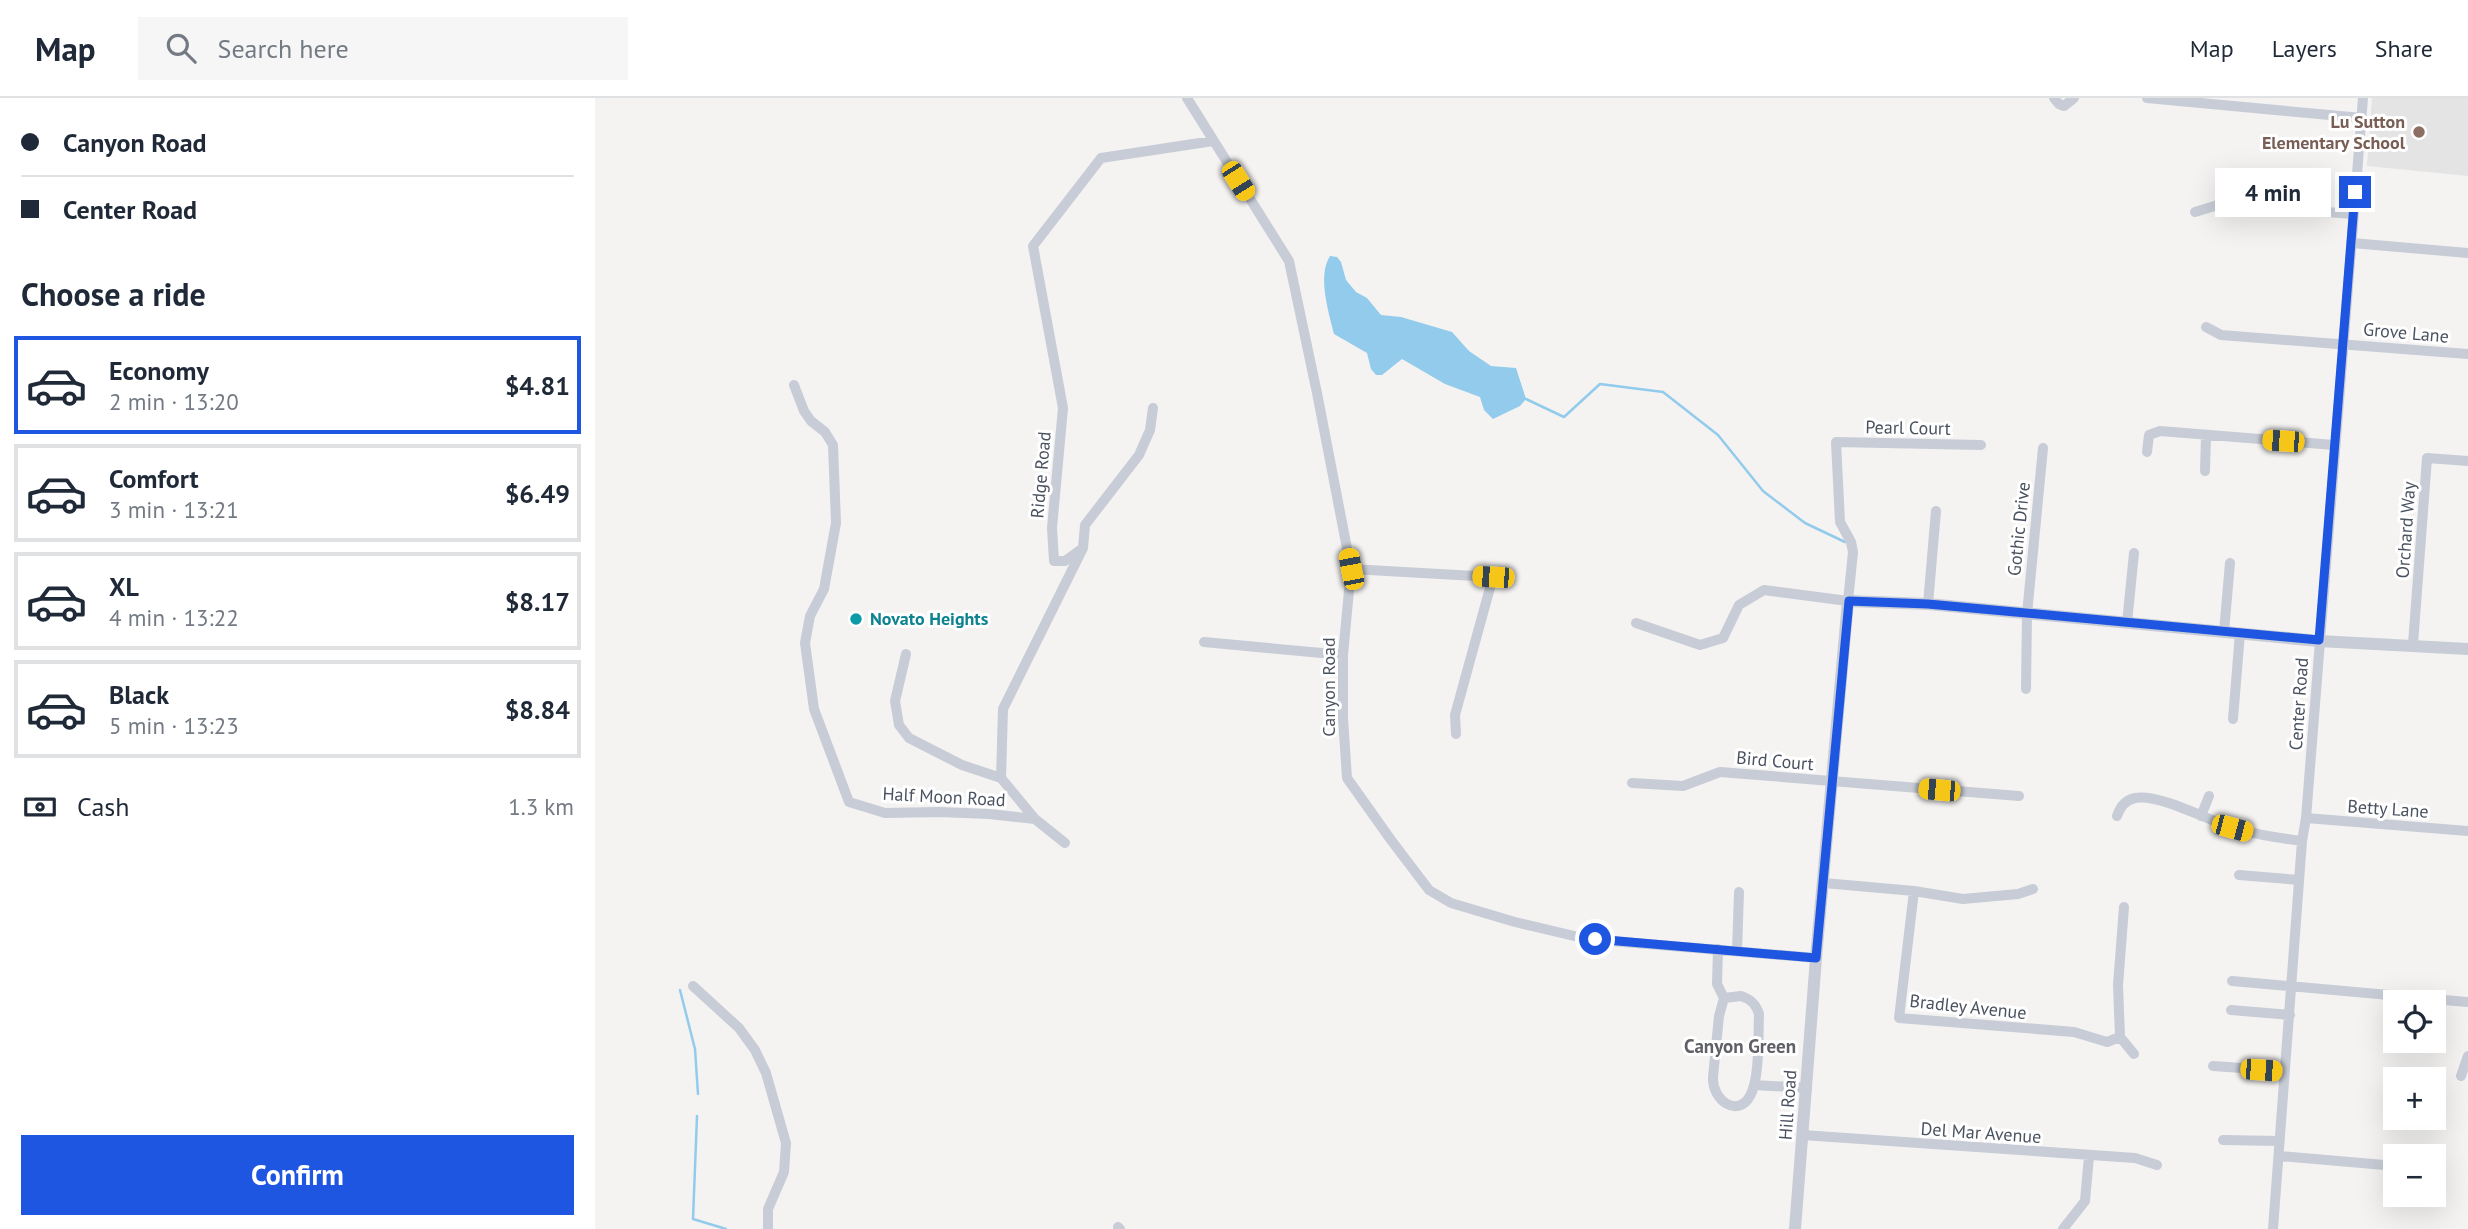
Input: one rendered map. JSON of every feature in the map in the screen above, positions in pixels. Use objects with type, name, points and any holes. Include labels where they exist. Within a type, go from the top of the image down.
[{"type":"street","name":"Canyon Road","points":[[1187,98],[1289,261],[1351,569],[1343,655],[1347,778],[1429,890],[1451,903],[1587,939],[1816,958]]},
{"type":"street","points":[[2055,98],[2064,106],[2074,98]]},
{"type":"street","points":[[2147,98],[2362,118]]},
{"type":"street","name":"Center Road","points":[[2273,1229],[2363,98]]},
{"type":"street","name":"Ridge Road","points":[[1083,548],[1065,561],[1054,561],[1052,528],[1063,408],[1033,246],[1101,158],[1213,141]]},
{"type":"street","points":[[2195,212],[2221,204],[2353,214]]},
{"type":"street","points":[[2352,243],[2468,253]]},
{"type":"street","name":"Grove Lane","points":[[2206,327],[2221,335],[2468,354]]},
{"type":"street","name":"Half Moon Road","points":[[794,385],[804,411],[811,421],[825,432],[833,445],[836,523],[824,589],[810,616],[805,643],[814,709],[849,802],[885,813],[952,812],[1035,819]]},
{"type":"street","points":[[1001,778],[1003,709],[1083,548],[1085,524],[1139,455],[1150,430],[1153,408]]},
{"type":"street","points":[[2147,452],[2149,435],[2159,431],[2334,445]]},
{"type":"street","points":[[2205,471],[2206,435]]},
{"type":"street","name":"Pearl Court","points":[[1836,442],[1980,446]]},
{"type":"street","name":"Hill Road","points":[[1795,1229],[1816,958],[1853,552],[1851,542],[1840,522],[1836,442]]},
{"type":"street","name":"Gothic Drive","points":[[2026,690],[2027,614],[2043,448]]},
{"type":"street","name":"Orchard Way","points":[[2413,644],[2427,458],[2468,461]]},
{"type":"street","points":[[1928,604],[1935,511]]},
{"type":"street","points":[[2127,623],[2134,553]]},
{"type":"street","points":[[2224,632],[2231,563]]},
{"type":"street","points":[[1351,569],[1493,577],[1455,715],[1456,734]]},
{"type":"street","points":[[1636,624],[1700,645],[1723,638],[1739,605],[1764,590],[1849,601],[1928,604],[2319,640],[2468,649]]},
{"type":"street","points":[[2233,719],[2240,633]]},
{"type":"street","points":[[1204,642],[1343,655]]},
{"type":"street","points":[[906,654],[895,701],[899,726],[909,738],[962,765],[1001,778],[1035,819],[1065,843]]},
{"type":"street","name":"Bird Court","points":[[1632,783],[1683,786],[1720,772],[2019,796]]},
{"type":"street","points":[[2201,816],[2210,796]]},
{"type":"street","points":[[2117,816],[2120,806],[2133,798],[2152,798],[2263,836],[2302,841]]},
{"type":"street","name":"Betty Lane","points":[[2306,818],[2468,831]]},
{"type":"street","points":[[2239,875],[2299,880]]},
{"type":"street","points":[[1824,883],[1914,891],[1963,899],[2018,894],[2033,889]]},
{"type":"street","name":"Bradley Avenue","points":[[1914,891],[1899,1018],[2074,1032],[2106,1042],[2120,1037]]},
{"type":"street","points":[[1737,951],[1739,892]]},
{"type":"street","points":[[2124,907],[2118,985],[2120,1037],[2134,1054]]},
{"type":"street","points":[[1719,949],[1717,984],[1724,998],[1719,1016],[1714,1092],[1720,1101],[1738,1105],[1749,1098],[1754,1085],[1759,1014],[1748,998],[1724,998]]},
{"type":"street","points":[[2232,981],[2467,1005]]},
{"type":"street","points":[[693,986],[739,1028],[755,1050],[766,1073],[786,1143],[784,1172],[768,1209],[768,1229]]},
{"type":"street","points":[[2231,1010],[2290,1015]]},
{"type":"street","points":[[2461,1076],[2468,1056]]},
{"type":"street","points":[[2213,1066],[2285,1071]]},
{"type":"street","points":[[1754,1085],[1807,1088]]},
{"type":"street","name":"Del Mar Avenue","points":[[1803,1135],[2135,1158],[2157,1165]]},
{"type":"street","points":[[2223,1140],[2279,1141]]},
{"type":"street","points":[[2063,1229],[2085,1201],[2089,1156]]},
{"type":"street","points":[[2279,1156],[2383,1165]]},
{"type":"shaded area","name":"Lu Sutton Elementary School","points":[[2372,98],[2468,98],[2468,176],[2367,166]]},
{"type":"water","points":[[1330,256],[1337,257],[1346,280],[1356,292],[1367,298],[1381,315],[1401,317],[1452,332],[1469,351],[1491,366],[1516,368],[1526,399],[1520,406],[1493,419],[1484,410],[1480,397],[1445,384],[1402,359],[1382,375],[1376,375],[1371,369],[1367,353],[1334,334],[1324,284],[1326,264]]},
{"type":"waterway","points":[[1526,399],[1564,417],[1600,384],[1663,392],[1718,435],[1763,491],[1805,523],[1845,542]]},
{"type":"waterway","points":[[680,990],[695,1049],[698,1094]]},
{"type":"waterway","points":[[697,1116],[693,1219],[726,1229]]},
{"type":"place","name":"Lu Sutton Elementary School","points":[[2419,132]]},
{"type":"place","name":"Novato Heights","points":[[856,619]]},
{"type":"district","name":"Canyon Green","points":[[1740,1046]]},
{"type":"route","points":[[1595,939],[1816,958],[1849,601],[1928,604],[2319,640],[2355,192]]}]
